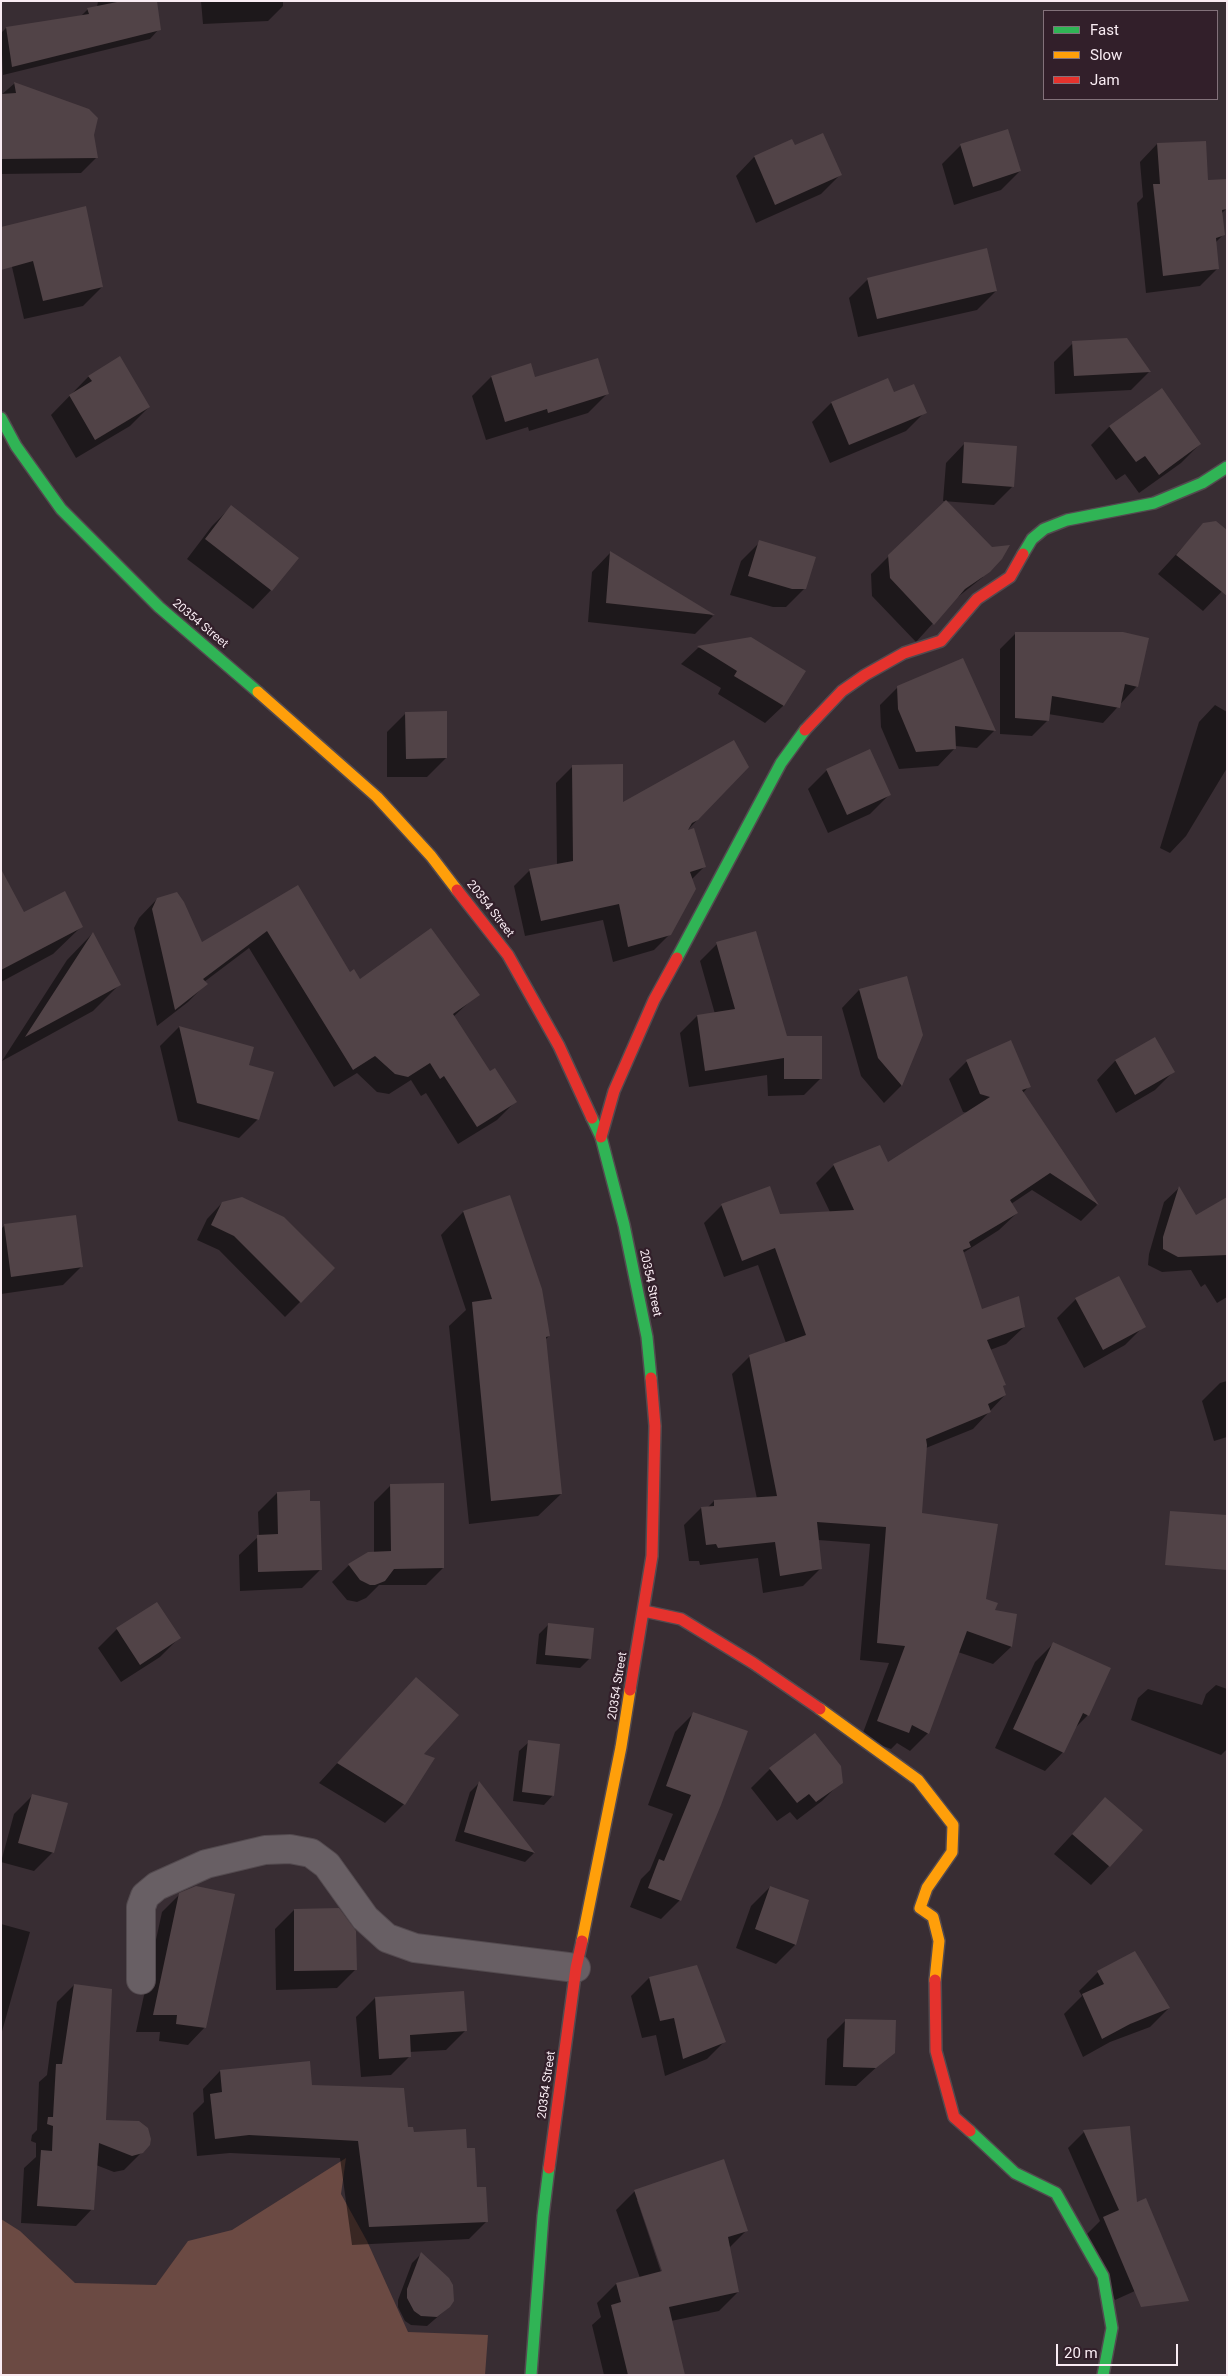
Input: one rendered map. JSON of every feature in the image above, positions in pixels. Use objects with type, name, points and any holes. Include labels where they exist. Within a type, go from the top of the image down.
[{"type":"street","name":"20354 Street","points":[[1,418],[8,449],[61,509],[152,600],[287,716],[377,797],[431,856],[508,955],[559,1046],[600,1137],[624,1225],[647,1337],[655,1426],[652,1556],[622,1747],[576,1968],[543,2216],[531,2375]]},
{"type":"street","points":[[600,1137],[614,1091],[654,1000],[781,763],[803,732],[842,690],[904,652],[941,641],[977,599],[1010,577],[1032,539],[1044,529],[1067,520],[1154,503],[1202,483],[1227,467]]},
{"type":"street","points":[[644,1610],[682,1619],[753,1663],[866,1740],[918,1780],[953,1825],[952,1852],[927,1888],[920,1908],[933,1917],[939,1941],[934,1991],[936,2051],[951,2107],[954,2117],[1015,2173],[1056,2193],[1099,2267],[1103,2276],[1112,2328],[1102,2375]]},
{"type":"street","points":[[142,1980],[141,1907],[145,1896],[157,1886],[206,1864],[265,1850],[290,1849],[311,1853],[327,1865],[365,1918],[386,1938],[415,1948],[576,1968]]},
{"type":"shaded area","points":[[346,2158],[341,2194],[367,2241],[408,2332],[488,2335],[485,2375],[1,2375],[1,2219],[20,2231],[75,2283],[156,2285],[188,2241],[232,2230]]},
{"type":"building","points":[[122,1],[157,1],[161,30],[12,67],[6,27],[89,14],[87,8]]},
{"type":"building","points":[[14,82],[89,109],[98,118],[94,135],[98,158],[1,159],[1,94],[16,93]]},
{"type":"building","points":[[1008,129],[1021,171],[973,187],[960,144]]},
{"type":"building","points":[[823,133],[842,175],[775,205],[754,156],[792,139],[795,145]]},
{"type":"building","points":[[1206,141],[1208,180],[1227,179],[1227,209],[1222,210],[1225,235],[1216,238],[1219,269],[1163,276],[1153,184],[1160,184],[1157,143]]},
{"type":"building","points":[[86,206],[103,287],[43,301],[33,261],[1,270],[1,227]]},
{"type":"building","points":[[987,248],[997,291],[877,319],[867,278]]},
{"type":"building","points":[[1127,338],[1151,372],[1074,376],[1072,341]]},
{"type":"building","points":[[120,356],[150,407],[95,440],[69,395],[92,381],[88,376]]},
{"type":"building","points":[[598,358],[609,394],[548,413],[547,409],[505,422],[491,376],[531,363],[535,377]]},
{"type":"building","points":[[888,378],[894,392],[914,384],[927,413],[849,445],[831,402]]},
{"type":"building","points":[[1162,388],[1201,444],[1159,475],[1145,456],[1136,462],[1109,426]]},
{"type":"building","points":[[964,442],[1017,446],[1014,487],[962,483]]},
{"type":"building","points":[[946,500],[992,547],[1010,545],[1002,559],[990,572],[965,589],[934,625],[890,578],[888,555]]},
{"type":"building","points":[[231,505],[299,558],[272,591],[205,539]]},
{"type":"building","points":[[1216,521],[1227,530],[1227,596],[1176,555],[1203,523]]},
{"type":"building","points":[[759,540],[816,557],[806,589],[792,589],[748,576]]},
{"type":"building","points":[[610,551],[715,615],[606,603]]},
{"type":"building","points":[[1015,632],[1123,632],[1149,638],[1138,687],[1125,684],[1120,708],[1052,696],[1049,721],[1015,718]]},
{"type":"building","points":[[751,637],[806,671],[784,706],[734,676],[737,671],[697,646]]},
{"type":"building","points":[[963,658],[996,731],[955,726],[956,749],[916,752],[898,709],[897,686]]},
{"type":"building","points":[[447,711],[447,758],[406,759],[405,712]]},
{"type":"building","points":[[734,740],[749,767],[698,820],[692,823],[688,830],[694,828],[706,867],[690,872],[696,889],[671,935],[628,947],[619,904],[541,921],[529,869],[573,861],[572,765],[623,764],[623,802]]},
{"type":"building","points":[[870,749],[891,795],[847,815],[826,769]]},
{"type":"building","points":[[1,869],[24,912],[65,891],[83,927],[1,970]]},
{"type":"building","points":[[298,885],[350,972],[354,969],[360,979],[431,928],[480,995],[453,1014],[490,1071],[495,1068],[517,1102],[477,1127],[444,1076],[440,1079],[430,1063],[408,1077],[395,1074],[375,1056],[353,1070],[267,931],[203,979],[208,984],[175,1010],[152,909],[157,898],[177,892],[184,902],[202,942]]},
{"type":"building","points":[[756,931],[787,1036],[822,1036],[822,1079],[784,1079],[784,1058],[705,1071],[697,1015],[735,1009],[716,942]]},
{"type":"building","points":[[93,932],[121,985],[25,1037]]},
{"type":"building","points":[[907,976],[923,1035],[902,1086],[878,1058],[859,989]]},
{"type":"building","points":[[179,1026],[254,1047],[249,1065],[274,1072],[259,1120],[197,1103]]},
{"type":"building","points":[[1155,1037],[1175,1072],[1135,1095],[1115,1060]]},
{"type":"building","points":[[1011,1040],[1031,1087],[1022,1090],[1099,1205],[1050,1173],[1010,1200],[1018,1213],[969,1242],[971,1247],[963,1250],[982,1309],[1019,1296],[1025,1327],[987,1340],[1006,1385],[1003,1386],[1006,1395],[988,1404],[991,1412],[926,1439],[922,1513],[998,1524],[986,1599],[998,1603],[995,1610],[1017,1614],[1012,1647],[967,1631],[929,1734],[912,1725],[909,1733],[877,1721],[905,1646],[877,1643],[886,1527],[817,1522],[822,1569],[780,1576],[775,1542],[718,1548],[716,1544],[706,1545],[701,1507],[714,1506],[714,1500],[777,1496],[749,1355],[806,1335],[775,1248],[742,1261],[721,1204],[770,1186],[780,1214],[854,1210],[833,1164],[880,1145],[888,1162],[990,1097],[980,1094],[966,1060]]},
{"type":"building","points":[[1179,1186],[1196,1215],[1227,1197],[1227,1255],[1178,1257],[1163,1249],[1163,1237]]},
{"type":"building","points":[[510,1195],[542,1289],[550,1336],[546,1337],[562,1494],[491,1501],[472,1302],[492,1299],[463,1211]]},
{"type":"building","points":[[242,1197],[284,1217],[335,1268],[301,1303],[234,1236],[211,1225],[222,1202]]},
{"type":"building","points":[[76,1215],[83,1267],[11,1277],[4,1224]]},
{"type":"building","points":[[1119,1276],[1146,1327],[1103,1350],[1075,1298]]},
{"type":"building","points":[[444,1483],[444,1568],[394,1569],[385,1581],[375,1585],[370,1585],[360,1580],[348,1564],[368,1552],[391,1551],[390,1484]]},
{"type":"building","points":[[310,1490],[310,1501],[320,1501],[322,1570],[258,1572],[257,1535],[278,1534],[277,1492]]},
{"type":"building","points":[[1170,1511],[1227,1515],[1227,1570],[1165,1565]]},
{"type":"building","points":[[157,1602],[181,1638],[140,1665],[116,1628]]},
{"type":"building","points":[[548,1623],[594,1628],[591,1659],[545,1655]]},
{"type":"building","points":[[1053,1642],[1111,1668],[1089,1716],[1083,1713],[1064,1753],[1013,1729]]},
{"type":"building","points":[[416,1677],[459,1715],[424,1754],[435,1758],[405,1805],[337,1763]]},
{"type":"building","points":[[693,1712],[748,1731],[721,1805],[681,1901],[648,1888],[659,1859],[664,1861],[691,1795],[666,1786]]},
{"type":"building","points":[[815,1733],[841,1766],[843,1783],[816,1802],[809,1794],[797,1803],[769,1768]]},
{"type":"building","points":[[528,1740],[560,1744],[554,1796],[522,1792]]},
{"type":"building","points":[[479,1781],[535,1853],[464,1832]]},
{"type":"building","points":[[32,1794],[68,1803],[54,1853],[18,1843]]},
{"type":"building","points":[[1105,1797],[1143,1830],[1110,1867],[1072,1834]]},
{"type":"building","points":[[196,1886],[235,1894],[206,2028],[176,2024],[177,2015],[153,2015],[179,1893]]},
{"type":"building","points":[[770,1886],[809,1900],[796,1945],[755,1929]]},
{"type":"building","points":[[339,1908],[356,1931],[357,1970],[294,1971],[294,1909]]},
{"type":"building","points":[[1135,1951],[1170,2008],[1130,2024],[1102,2039],[1082,1994],[1104,1984],[1097,1971]]},
{"type":"building","points":[[697,1965],[726,2042],[683,2059],[674,2018],[660,2021],[649,1977]]},
{"type":"building","points":[[74,1984],[112,1989],[106,2120],[139,2121],[148,2128],[151,2139],[150,2145],[143,2153],[132,2156],[99,2143],[94,2210],[37,2206],[41,2150],[52,2151],[53,2126],[47,2124],[48,2117],[53,2117],[56,2064],[62,2064]]},
{"type":"building","points":[[464,1991],[467,2031],[410,2035],[411,2057],[379,2059],[375,1997]]},
{"type":"building","points":[[845,2019],[896,2020],[895,2053],[876,2068],[843,2067]]},
{"type":"building","points":[[310,2061],[312,2085],[404,2088],[408,2127],[413,2127],[414,2132],[466,2129],[467,2148],[475,2148],[477,2187],[486,2187],[488,2222],[369,2227],[358,2141],[249,2135],[215,2139],[210,2094],[222,2092],[220,2070]]},
{"type":"building","points":[[1130,2126],[1137,2202],[1146,2198],[1189,2301],[1141,2307],[1103,2217],[1119,2210],[1083,2130]]},
{"type":"building","points":[[724,2159],[748,2231],[728,2237],[739,2292],[669,2307],[685,2375],[628,2375],[611,2305],[621,2302],[616,2283],[662,2271],[634,2190]]},
{"type":"building","points":[[421,2252],[449,2278],[453,2285],[454,2301],[450,2307],[437,2317],[421,2316],[414,2311],[407,2298],[407,2289]]},
{"type":"traffic: fast","points":[[1,418],[16,446],[61,509],[159,607],[258,692]]},
{"type":"traffic: fast","points":[[1023,554],[1032,539],[1044,529],[1067,520],[1154,503],[1202,483],[1227,467]]},
{"type":"traffic: fast","points":[[677,958],[781,763],[805,730]]},
{"type":"traffic: fast","points":[[592,1118],[601,1137],[624,1225],[647,1337],[651,1378]]},
{"type":"traffic: fast","points":[[970,2131],[1015,2173],[1056,2193],[1103,2276],[1112,2328],[1103,2375]]},
{"type":"traffic: fast","points":[[531,2375],[543,2216],[549,2168]]},
{"type":"traffic: slow","points":[[258,692],[377,797],[431,856],[457,890]]},
{"type":"traffic: slow","points":[[582,1941],[621,1747],[630,1690]]},
{"type":"traffic: slow","points":[[820,1709],[918,1780],[953,1825],[952,1852],[927,1888],[920,1908],[933,1917],[939,1941],[935,1980]]},
{"type":"traffic: jam","points":[[805,730],[842,691],[865,675],[904,653],[941,641],[977,599],[1010,577],[1023,554]]},
{"type":"traffic: jam","points":[[457,890],[508,955],[559,1046],[592,1118]]},
{"type":"traffic: jam","points":[[601,1137],[614,1091],[654,1000],[677,958]]},
{"type":"traffic: jam","points":[[630,1690],[652,1556],[655,1426],[651,1378]]},
{"type":"traffic: jam","points":[[644,1611],[681,1619],[753,1663],[820,1709]]},
{"type":"traffic: jam","points":[[549,2168],[576,1968],[582,1941]]},
{"type":"traffic: jam","points":[[935,1980],[936,2051],[954,2117],[970,2131]]}]
